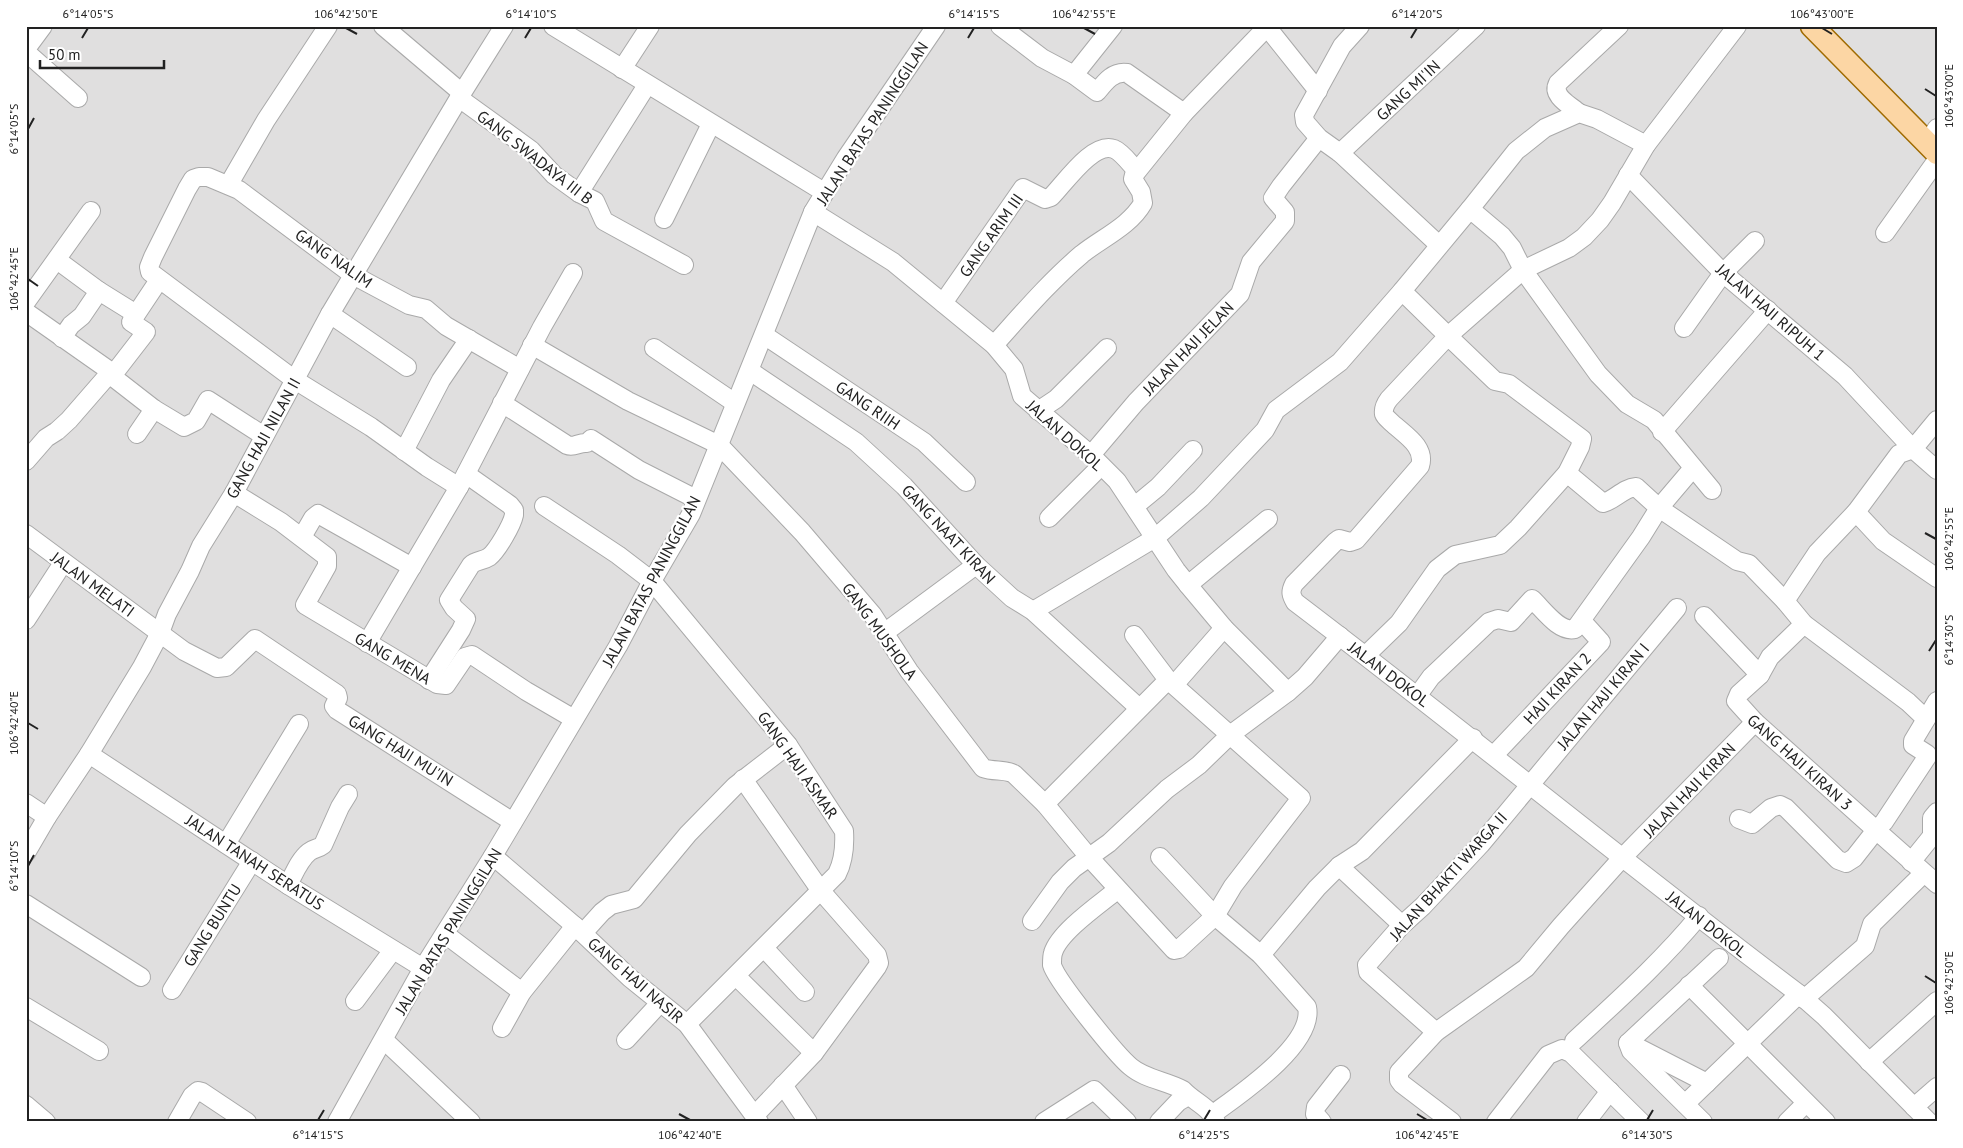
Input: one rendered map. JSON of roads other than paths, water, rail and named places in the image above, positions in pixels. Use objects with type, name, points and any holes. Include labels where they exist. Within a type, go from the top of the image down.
[{"type":"main road","points":[[1812,26],[1934,146]]},
{"type":"street","points":[[43,26],[26,50],[78,98]]},
{"type":"street","points":[[229,184],[266,120],[328,26]]},
{"type":"street","name":"GANG SWADAYA III B","points":[[383,26],[461,95],[531,150],[554,175],[579,193],[595,201],[604,221],[684,265]]},
{"type":"street","name":"GANG HAJI NILAN II","points":[[26,852],[142,667],[201,546],[234,493],[330,314],[504,26]]},
{"type":"street","points":[[553,26],[646,85],[824,192]]},
{"type":"street","points":[[622,69],[650,26]]},
{"type":"street","name":"JALAN BATAS PANINGGILAN","points":[[337,1122],[384,1040],[422,968],[493,856],[618,646],[652,581],[691,514],[813,212],[824,192],[936,26]]},
{"type":"street","points":[[1000,26],[1042,58],[1074,75],[1098,92],[1107,80],[1117,73],[1127,73],[1184,113]]},
{"type":"street","points":[[1074,75],[1112,26]]},
{"type":"street","points":[[1360,26],[1342,46],[1304,115],[1305,122],[1319,138],[1340,153],[1439,245]]},
{"type":"street","name":"GANG MI'IN","points":[[1340,153],[1476,26]]},
{"type":"street","points":[[1619,26],[1558,83],[1556,88],[1557,94],[1579,113],[1597,119],[1646,146]]},
{"type":"street","points":[[1340,636],[1295,602],[1291,596],[1291,590],[1294,584],[1335,542],[1339,539],[1350,542],[1356,540],[1420,466],[1422,459],[1419,448],[1388,420],[1384,414],[1384,407],[1389,399],[1448,336],[1523,270],[1569,248],[1584,237],[1600,220],[1646,146],[1737,26]]},
{"type":"street","points":[[994,345],[1035,300],[1081,255],[1134,216],[1143,202],[1141,192],[1132,179],[1137,171],[1184,113],[1268,27],[1318,91]]},
{"type":"street","points":[[579,193],[646,85]]},
{"type":"street","points":[[1033,611],[1155,538],[1201,498],[1265,430],[1276,410],[1340,362],[1402,291],[1516,151],[1545,128],[1579,113]]},
{"type":"street","points":[[664,219],[711,124]]},
{"type":"street","name":"JALAN HAJI JELAN","points":[[1096,461],[1136,402],[1240,294],[1251,262],[1285,221],[1285,212],[1274,198],[1319,138]]},
{"type":"street","points":[[1884,233],[1934,146]]},
{"type":"street","name":"GANG ARIM III","points":[[943,303],[1022,188],[1045,199],[1051,198],[1092,153],[1101,148],[1115,149],[1137,171]]},
{"type":"street","name":"JALAN HAJI RIPUH 1","points":[[1628,175],[1723,273],[1845,376],[1913,449],[1937,470]]},
{"type":"street","name":"GANG NALIM","points":[[159,280],[150,272],[149,267],[193,179],[199,177],[208,178],[229,184],[239,190],[353,275],[409,305],[426,309],[446,326],[520,369]]},
{"type":"street","points":[[1470,209],[1502,236],[1512,248],[1523,270],[1598,374],[1627,404],[1654,420],[1712,490]]},
{"type":"street","points":[[26,302],[91,211]]},
{"type":"street","name":"JALAN DOKOL","points":[[813,212],[893,262],[994,345],[1014,369],[1022,396],[1117,481],[1188,585],[1224,628],[1288,692],[1305,677],[1340,636],[1418,695],[1622,858],[1802,996],[1929,1122]]},
{"type":"street","points":[[1684,328],[1723,273],[1756,241]]},
{"type":"street","points":[[57,260],[99,291],[136,314]]},
{"type":"street","points":[[368,643],[462,481],[532,345],[573,273]]},
{"type":"street","points":[[26,461],[46,438],[58,431],[69,420],[146,332],[131,322],[159,280],[295,380],[404,451],[510,505],[514,510],[514,515],[493,553],[471,566],[449,600],[454,608],[466,619],[430,680]]},
{"type":"street","points":[[62,338],[71,325],[82,316],[99,291]]},
{"type":"street","points":[[1366,655],[1399,624],[1437,569],[1455,555],[1500,545],[1566,473],[1580,447],[1582,439],[1509,384],[1494,381],[1402,291]]},
{"type":"street","points":[[1662,432],[1768,310]]},
{"type":"street","points":[[26,312],[110,374],[154,410],[184,427],[196,421],[208,400],[264,436]]},
{"type":"street","points":[[330,314],[407,367]]},
{"type":"street","name":"GANG RIIH","points":[[764,335],[924,442],[966,482]]},
{"type":"street","points":[[404,451],[442,380],[469,339]]},
{"type":"street","points":[[532,345],[628,401],[719,445]]},
{"type":"street","points":[[654,348],[735,403]]},
{"type":"street","points":[[1038,410],[1056,398],[1107,348]]},
{"type":"street","name":"GANG NAAT KIRAN","points":[[750,371],[872,454],[928,510],[976,565],[1012,598],[1033,611],[1139,708]]},
{"type":"street","points":[[502,404],[569,446],[580,442],[587,443],[591,439],[639,470],[696,499]]},
{"type":"street","points":[[136,434],[154,410]]},
{"type":"street","points":[[1785,601],[1817,553],[1856,512],[1899,454],[1913,449],[1937,420]]},
{"type":"street","name":"GANG MUSHOLA","points":[[719,445],[824,557],[872,614],[909,671],[983,768],[990,771],[1014,774],[1045,804],[1117,890],[1174,950],[1179,949],[1215,916]]},
{"type":"street","points":[[1134,506],[1163,482],[1192,450]]},
{"type":"street","points":[[1049,518],[1096,461]]},
{"type":"street","points":[[1418,695],[1431,677],[1489,622],[1498,619],[1510,622],[1532,599],[1566,630],[1575,629],[1641,537],[1659,508],[1693,468]]},
{"type":"street","points":[[1566,473],[1603,503],[1608,502],[1630,488],[1636,487],[1659,508],[1737,561],[1749,564],[1785,601],[1804,624],[1908,702],[1926,719]]},
{"type":"street","points":[[234,493],[302,537],[313,518],[318,514],[412,567]]},
{"type":"street","name":"GANG HAJI ASMAR","points":[[544,506],[633,565],[652,581],[788,745],[844,831],[845,846],[842,862],[836,874],[687,1024]]},
{"type":"street","points":[[1856,512],[1883,541],[1937,578]]},
{"type":"street","points":[[1188,585],[1268,519]]},
{"type":"street","name":"JALAN MELATI","points":[[26,534],[184,651],[222,668],[230,664],[255,639]]},
{"type":"street","name":"GANG MENA","points":[[302,537],[327,557],[324,571],[305,605],[437,684],[446,685],[465,657],[472,655],[526,692],[574,719]]},
{"type":"street","points":[[26,620],[63,563]]},
{"type":"street","points":[[884,633],[976,565]]},
{"type":"street","name":"JALAN HAJI KIRAN I","points":[[1530,784],[1677,608]]},
{"type":"street","points":[[1704,616],[1760,674]]},
{"type":"street","name":"HAJI KIRAN 2","points":[[1494,755],[1600,642],[1582,620]]},
{"type":"street","name":"GANG HAJI KIRAN 3","points":[[1804,624],[1770,657],[1760,674],[1737,698],[1739,706],[1924,873]]},
{"type":"street","points":[[1045,804],[1139,708],[1171,682],[1224,628]]},
{"type":"street","points":[[1134,635],[1171,682],[1301,798],[1233,886],[1215,916]]},
{"type":"street","name":"GANG HAJI MU'IN","points":[[255,639],[337,694],[338,698],[334,706],[337,710],[513,822]]},
{"type":"street","points":[[1032,921],[1060,882],[1088,856],[1110,843],[1167,789],[1199,765],[1230,735],[1288,692]]},
{"type":"street","points":[[1739,819],[1752,824],[1771,808],[1780,805],[1786,808],[1838,860],[1846,863],[1854,858],[1884,822],[1927,757],[1927,754],[1912,743],[1937,701]]},
{"type":"street","name":"JALAN HAJI KIRAN","points":[[1452,1122],[1399,1080],[1399,1072],[1436,1032],[1526,968],[1622,858],[1755,722]]},
{"type":"street","points":[[226,844],[299,724]]},
{"type":"street","points":[[1261,955],[1317,888],[1339,866],[1362,851],[1472,738]]},
{"type":"street","points":[[502,1028],[522,992],[579,929],[611,905],[634,899],[688,834],[735,786],[788,745]]},
{"type":"street","name":"JALAN TANAH SERATUS","points":[[89,754],[288,885],[422,968]]},
{"type":"street","points":[[743,779],[821,891],[877,955],[879,962],[814,1053],[783,1085],[757,1118]]},
{"type":"street","name":"JALAN BHAKTI WARGA II","points":[[1436,1032],[1368,972],[1366,968],[1402,925],[1481,844],[1530,784]]},
{"type":"street","points":[[288,885],[304,856],[323,845],[340,806],[348,794]]},
{"type":"street","points":[[26,803],[47,817]]},
{"type":"street","points":[[1685,1104],[1747,1044],[1802,996],[1865,946],[1872,924],[1924,873],[1932,836],[1932,818],[1937,812]]},
{"type":"street","name":"GANG HAJI NASIR","points":[[493,856],[579,929],[630,978],[687,1024],[757,1118]]},
{"type":"street","points":[[1117,890],[1063,936],[1053,954],[1052,964],[1069,993],[1132,1069],[1177,1087],[1188,1096],[1199,1101],[1214,1118],[1264,1077],[1301,1036],[1309,1016],[1307,1007],[1261,955],[1215,916],[1160,857]]},
{"type":"street","name":"GANG BUNTU","points":[[172,990],[252,861]]},
{"type":"street","points":[[1339,866],[1402,925]]},
{"type":"street","points":[[26,904],[141,977]]},
{"type":"street","points":[[1574,1041],[1681,938],[1699,916]]},
{"type":"street","points":[[445,934],[522,992]]},
{"type":"street","points":[[764,948],[805,992]]},
{"type":"street","points":[[355,1001],[392,950]]},
{"type":"street","points":[[1628,1043],[1719,958]]},
{"type":"street","points":[[736,976],[814,1053]]},
{"type":"street","points":[[1689,985],[1826,1122]]},
{"type":"street","points":[[1869,1062],[1937,1001]]},
{"type":"street","points":[[626,1040],[660,1003]]},
{"type":"street","points":[[26,1007],[99,1052]]},
{"type":"street","points":[[384,1040],[471,1122]]},
{"type":"street","points":[[1628,1043],[1707,1082]]},
{"type":"street","points":[[1628,1043],[1631,1051],[1703,1122]]},
{"type":"street","points":[[1496,1122],[1548,1055],[1562,1049],[1571,1053],[1641,1122]]},
{"type":"street","points":[[1322,1122],[1315,1114],[1316,1107],[1341,1075]]},
{"type":"street","points":[[783,1085],[808,1122]]},
{"type":"street","points":[[1914,1107],[1937,1087]]},
{"type":"street","points":[[1044,1122],[1090,1090],[1094,1090],[1127,1122]]},
{"type":"street","points":[[177,1122],[192,1096],[198,1091],[247,1122]]},
{"type":"street","points":[[1586,1122],[1610,1091]]},
{"type":"street","points":[[1159,1122],[1178,1102],[1188,1096]]},
{"type":"street","points":[[1786,1122],[1806,1103]]},
{"type":"street","points":[[26,1105],[46,1122]]}]
